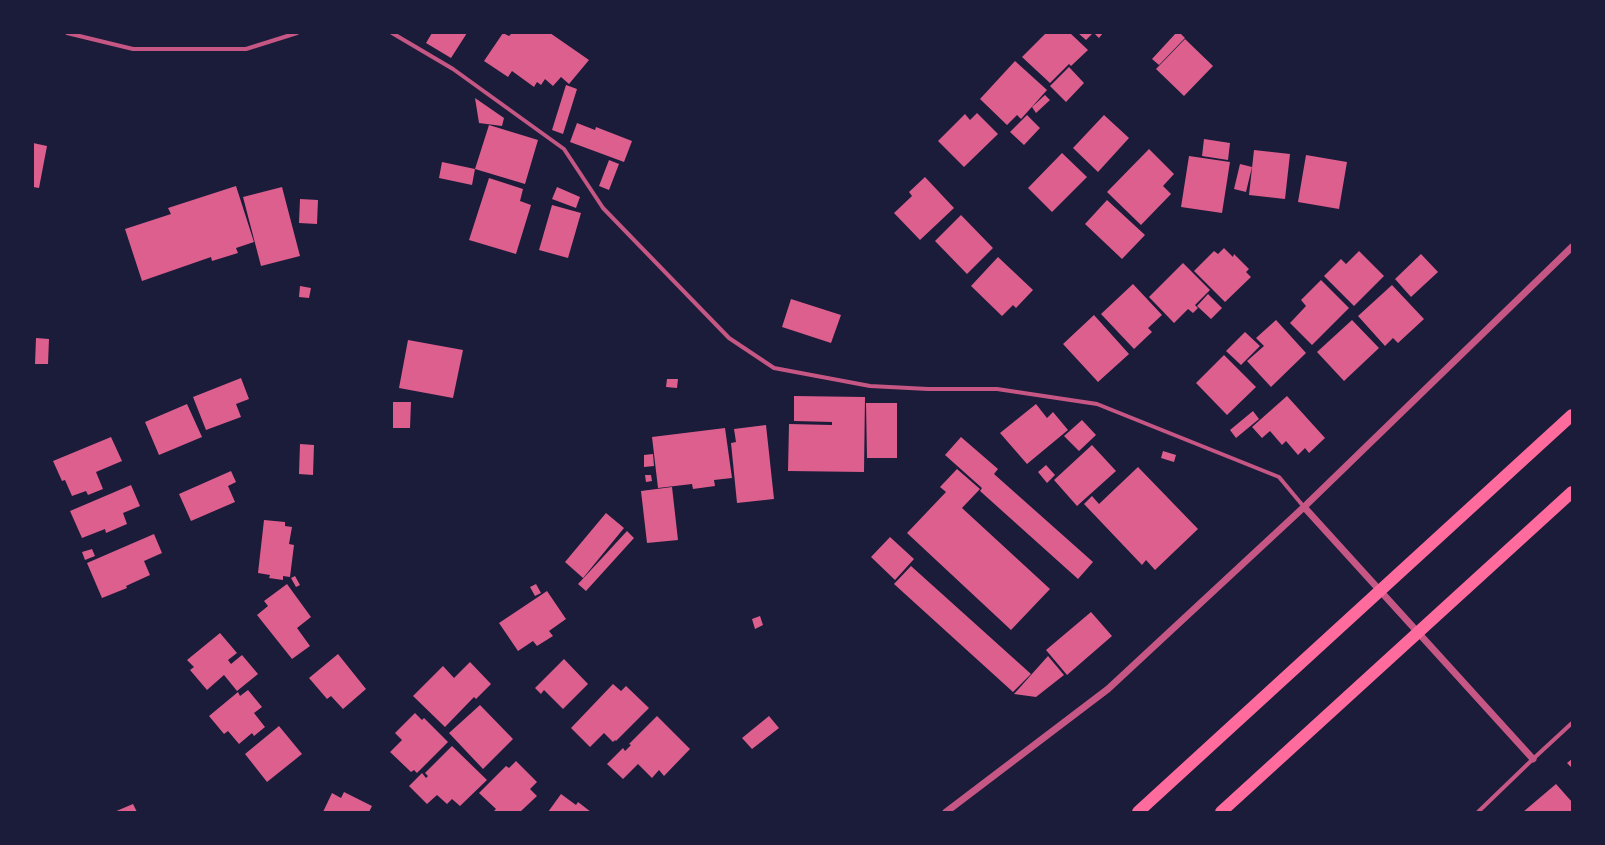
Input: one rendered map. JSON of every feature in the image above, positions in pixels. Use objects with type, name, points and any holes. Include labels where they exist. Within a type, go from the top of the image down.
[{"type":"highway","points":[[1138,812],[1572,415]]},
{"type":"highway","points":[[1221,812],[1572,492]]},
{"type":"street","points":[[67,33],[133,49],[246,49],[297,33]]},
{"type":"street","points":[[392,33],[453,69],[564,150],[603,208],[730,338],[774,368],[870,386],[928,389],[997,389],[1097,404],[1279,477],[1304,507],[1533,758]]},
{"type":"street","points":[[946,812],[1108,689],[1304,507],[1572,247]]},
{"type":"street","points":[[1478,812],[1533,758],[1572,723]]},
{"type":"building","points":[[432,33],[467,33],[451,58],[426,43]]},
{"type":"building","points":[[503,33],[509,36],[512,33],[550,33],[589,60],[569,84],[561,77],[553,86],[545,79],[541,85],[537,82],[534,87],[512,71],[508,77],[484,61]]},
{"type":"building","points":[[1046,33],[1070,33],[1088,50],[1071,66],[1069,64],[1050,83],[1022,57]]},
{"type":"building","points":[[1078,33],[1093,33],[1086,40]]},
{"type":"building","points":[[1094,33],[1103,33],[1099,38]]},
{"type":"building","points":[[1176,33],[1180,33],[1185,38],[1159,65],[1152,59]]},
{"type":"building","points":[[1185,39],[1213,66],[1184,96],[1156,69]]},
{"type":"building","points":[[1015,61],[1047,90],[1021,119],[1017,115],[1007,125],[980,99]]},
{"type":"building","points":[[1069,67],[1084,83],[1066,102],[1050,86]]},
{"type":"building","points":[[566,85],[577,89],[563,134],[552,130]]},
{"type":"building","points":[[1045,95],[1050,100],[1036,113],[1032,107]]},
{"type":"building","points":[[475,98],[504,118],[502,126],[479,123]]},
{"type":"building","points":[[977,113],[998,134],[964,167],[938,141],[965,114],[970,120]]},
{"type":"building","points":[[1027,115],[1040,128],[1024,145],[1010,132]]},
{"type":"building","points":[[1104,115],[1129,138],[1098,172],[1073,148]]},
{"type":"building","points":[[577,123],[595,130],[596,127],[632,141],[624,162],[570,142]]},
{"type":"building","points":[[489,125],[538,140],[525,184],[475,169]]},
{"type":"building","points":[[1204,139],[1230,143],[1228,160],[1202,156]]},
{"type":"building","points":[[33,143],[47,146],[39,188],[33,187]]},
{"type":"building","points":[[1149,149],[1174,174],[1163,186],[1171,194],[1141,225],[1107,192]]},
{"type":"building","points":[[1254,150],[1290,154],[1285,199],[1249,195]]},
{"type":"building","points":[[1062,153],[1087,177],[1052,212],[1028,188]]},
{"type":"building","points":[[1306,155],[1347,162],[1339,209],[1298,202]]},
{"type":"building","points":[[1189,156],[1230,162],[1222,213],[1181,207]]},
{"type":"building","points":[[609,160],[619,164],[609,190],[599,186]]},
{"type":"building","points":[[442,162],[475,169],[472,185],[439,178]]},
{"type":"building","points":[[1240,164],[1252,167],[1246,192],[1234,189]]},
{"type":"building","points":[[925,177],[954,208],[920,240],[894,213],[912,196],[909,192]]},
{"type":"building","points":[[489,178],[523,189],[520,201],[531,205],[516,254],[469,240]]},
{"type":"building","points":[[236,186],[254,242],[236,248],[238,253],[212,261],[211,257],[142,281],[125,229],[171,214],[168,208]]},
{"type":"building","points":[[282,187],[300,256],[261,266],[243,197]]},
{"type":"building","points":[[557,187],[580,197],[576,208],[552,199]]},
{"type":"building","points":[[300,199],[318,200],[317,224],[299,223]]},
{"type":"building","points":[[1107,200],[1145,235],[1122,259],[1085,224]]},
{"type":"building","points":[[552,205],[581,213],[568,258],[539,250]]},
{"type":"building","points":[[961,215],[993,248],[967,274],[935,241]]},
{"type":"building","points":[[1224,248],[1233,257],[1234,254],[1249,269],[1246,272],[1251,277],[1225,302],[1194,271],[1214,251],[1218,254]]},
{"type":"building","points":[[1359,251],[1384,276],[1354,306],[1324,276],[1341,259],[1346,264]]},
{"type":"building","points":[[1421,254],[1438,272],[1411,297],[1395,279]]},
{"type":"building","points":[[998,257],[1033,290],[1016,308],[1013,305],[1002,316],[971,286]]},
{"type":"building","points":[[1183,263],[1210,290],[1195,305],[1198,308],[1193,313],[1188,309],[1174,323],[1149,297]]},
{"type":"building","points":[[1321,280],[1349,308],[1312,345],[1290,323],[1306,306],[1301,300]]},
{"type":"building","points":[[1133,284],[1162,315],[1148,328],[1152,332],[1134,349],[1101,314]]},
{"type":"building","points":[[1392,285],[1424,319],[1398,343],[1393,338],[1385,346],[1358,316]]},
{"type":"building","points":[[300,286],[311,288],[309,298],[299,297]]},
{"type":"building","points":[[1208,294],[1222,308],[1211,319],[1197,306]]},
{"type":"building","points":[[791,299],[841,315],[831,343],[782,327]]},
{"type":"building","points":[[1094,315],[1129,354],[1098,382],[1063,344]]},
{"type":"building","points":[[1276,320],[1306,353],[1271,387],[1247,361],[1264,346],[1256,338]]},
{"type":"building","points":[[1352,320],[1379,348],[1344,381],[1317,352]]},
{"type":"building","points":[[1245,332],[1260,346],[1241,365],[1226,351]]},
{"type":"building","points":[[36,338],[49,339],[48,364],[35,364]]},
{"type":"building","points":[[408,340],[463,350],[453,398],[399,388]]},
{"type":"building","points":[[1224,355],[1256,387],[1227,415],[1196,383]]},
{"type":"building","points":[[241,378],[249,399],[236,404],[241,417],[206,430],[193,397]]},
{"type":"building","points":[[667,379],[678,379],[677,388],[666,387]]},
{"type":"building","points":[[794,396],[865,397],[864,472],[788,471],[789,424],[832,425],[832,422],[794,421]]},
{"type":"building","points":[[1287,396],[1325,438],[1309,453],[1305,448],[1298,455],[1286,441],[1282,445],[1270,431],[1262,438],[1252,427]]},
{"type":"building","points":[[393,402],[411,402],[410,428],[393,428]]},
{"type":"building","points":[[866,403],[897,403],[897,458],[867,458]]},
{"type":"building","points":[[187,404],[202,437],[159,455],[145,422]]},
{"type":"building","points":[[1036,404],[1047,418],[1053,412],[1068,430],[1027,464],[1000,433]]},
{"type":"building","points":[[1253,411],[1259,419],[1236,438],[1230,430]]},
{"type":"building","points":[[1082,420],[1096,435],[1079,451],[1064,436]]},
{"type":"building","points":[[766,425],[774,499],[737,503],[731,443],[736,442],[734,429]]},
{"type":"building","points":[[725,428],[732,478],[714,480],[715,486],[693,489],[692,484],[658,488],[652,437]]},
{"type":"building","points":[[111,437],[122,461],[96,472],[103,489],[88,495],[86,491],[72,496],[65,480],[62,481],[53,461]]},
{"type":"building","points":[[961,437],[998,469],[994,474],[1093,562],[1078,579],[980,491],[982,488],[945,455]]},
{"type":"building","points":[[300,444],[314,445],[313,475],[299,474]]},
{"type":"building","points":[[1092,445],[1116,471],[1077,506],[1054,480]]},
{"type":"building","points":[[1163,451],[1176,455],[1174,462],[1161,458]]},
{"type":"building","points":[[653,454],[654,466],[644,467],[644,455]]},
{"type":"building","points":[[1046,465],[1055,475],[1047,483],[1038,472]]},
{"type":"building","points":[[1138,467],[1198,529],[1155,570],[1146,560],[1142,565],[1084,504],[1092,496],[1099,504]]},
{"type":"building","points":[[957,469],[980,489],[962,508],[1050,589],[1011,630],[907,533],[946,492],[940,487]]},
{"type":"building","points":[[231,471],[236,482],[228,486],[235,502],[191,521],[179,494]]},
{"type":"building","points":[[645,475],[651,475],[652,481],[646,482]]},
{"type":"building","points":[[131,485],[140,506],[123,513],[127,524],[106,533],[105,529],[82,538],[70,511]]},
{"type":"building","points":[[672,487],[678,540],[647,543],[641,491]]},
{"type":"building","points":[[606,513],[624,528],[583,578],[565,562]]},
{"type":"building","points":[[264,520],[285,522],[285,526],[292,527],[289,544],[294,545],[290,577],[283,576],[283,580],[269,578],[270,575],[258,573]]},
{"type":"building","points":[[627,531],[634,538],[586,591],[578,584]]},
{"type":"building","points":[[154,534],[162,553],[144,561],[150,575],[126,586],[127,588],[102,598],[87,563]]},
{"type":"building","points":[[890,537],[914,559],[895,580],[871,557]]},
{"type":"building","points":[[92,549],[95,556],[85,560],[82,552]]},
{"type":"building","points":[[911,566],[1031,674],[1013,692],[894,584]]},
{"type":"building","points":[[295,576],[300,585],[296,587],[291,578]]},
{"type":"building","points":[[287,584],[311,617],[297,628],[310,646],[292,659],[257,615],[268,606],[264,601]]},
{"type":"building","points":[[536,584],[541,593],[535,596],[530,587]]},
{"type":"building","points":[[547,591],[566,619],[549,631],[553,636],[537,646],[533,641],[518,651],[499,623]]},
{"type":"building","points":[[1091,612],[1112,636],[1067,675],[1046,650]]},
{"type":"building","points":[[760,616],[763,625],[755,629],[752,619]]},
{"type":"building","points":[[220,633],[237,653],[228,660],[231,664],[242,655],[258,674],[237,691],[224,675],[207,690],[190,670],[194,667],[187,660]]},
{"type":"building","points":[[338,654],[366,689],[343,709],[331,696],[327,699],[309,678]]},
{"type":"building","points":[[1048,656],[1064,675],[1036,697],[1014,694]]},
{"type":"building","points":[[564,659],[588,684],[563,709],[544,690],[541,694],[535,688]]},
{"type":"building","points":[[470,662],[491,684],[476,699],[474,697],[445,727],[413,696],[443,666],[454,678]]},
{"type":"building","points":[[613,684],[621,691],[626,686],[649,708],[616,741],[615,740],[613,742],[604,733],[590,747],[571,728]]},
{"type":"building","points":[[248,690],[262,707],[254,713],[265,727],[254,736],[252,733],[239,744],[228,731],[224,734],[209,716],[238,692],[240,696]]},
{"type":"building","points":[[480,705],[513,739],[483,769],[449,733]]},
{"type":"building","points":[[415,713],[422,720],[424,718],[448,742],[417,773],[414,770],[411,772],[390,752],[402,740],[395,733]]},
{"type":"building","points":[[657,716],[690,749],[664,776],[659,770],[652,778],[638,764],[623,779],[607,764],[623,748],[625,751],[631,745],[629,744]]},
{"type":"building","points":[[769,716],[779,728],[752,749],[742,738]]},
{"type":"building","points":[[279,726],[302,754],[267,782],[245,754]]},
{"type":"building","points":[[452,746],[487,780],[460,806],[452,799],[447,804],[437,795],[427,804],[409,786],[422,773],[426,778],[428,776],[425,773]]},
{"type":"building","points":[[1572,759],[1572,768],[1567,763]]},
{"type":"building","points":[[516,761],[537,782],[530,789],[537,796],[520,812],[493,812],[496,809],[479,793],[506,766],[509,768]]},
{"type":"building","points":[[1556,784],[1572,802],[1572,812],[1523,812]]},
{"type":"building","points":[[344,792],[372,806],[369,812],[323,812],[332,793],[341,798]]},
{"type":"building","points":[[561,794],[576,805],[578,802],[591,812],[548,812]]},
{"type":"building","points":[[133,804],[137,812],[114,812]]}]
